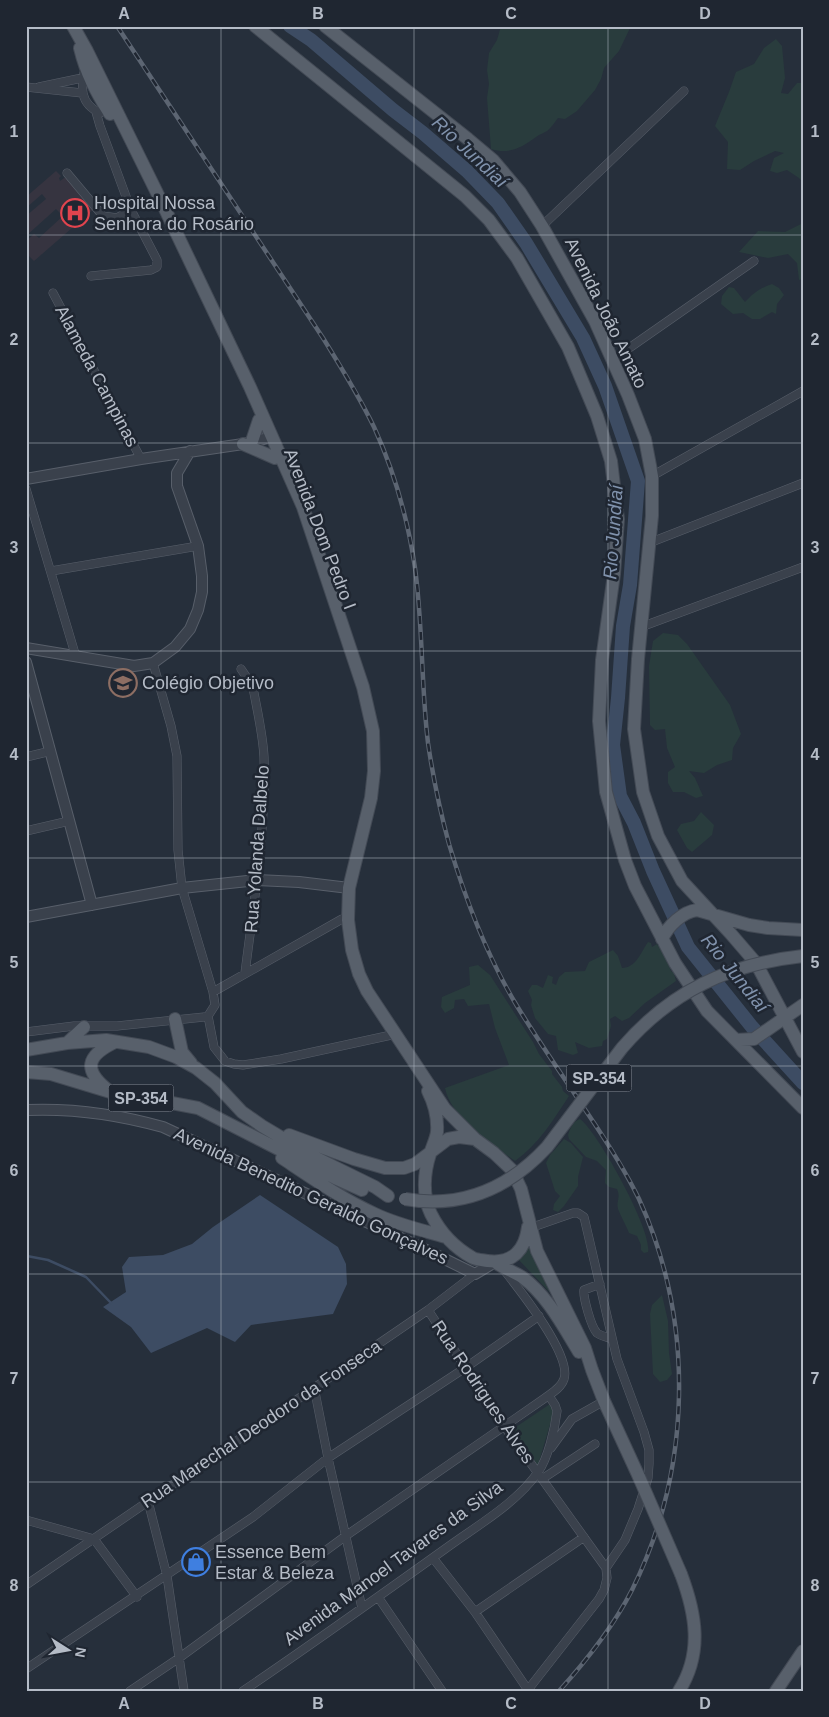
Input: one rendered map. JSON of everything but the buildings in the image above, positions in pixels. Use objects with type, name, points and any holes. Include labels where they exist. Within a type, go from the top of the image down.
[{"type":"main road","name":"Avenida Dom Pedro I","points":[[73,26],[87,51],[116,118],[210,313],[259,420],[270,437],[275,458],[295,506],[358,684],[365,716],[369,752],[365,798],[342,919],[344,941],[353,973],[369,1008],[412,1062]]},
{"type":"main road","name":"Avenida Dom Pedro I","points":[[73,26],[84,73],[99,98],[116,118],[165,209],[303,507],[364,687],[373,731],[374,770],[371,798],[347,888],[348,920],[350,943],[359,974],[392,1035]]},
{"type":"main road","points":[[255,26],[465,196],[490,220],[517,258],[568,347],[597,416],[611,461],[618,519],[614,574],[602,660],[600,721],[606,792],[626,860],[635,886],[662,939],[707,1011],[803,1108]]},
{"type":"main road","name":"Avenida João Amato","points":[[326,26],[493,160],[520,192],[542,226],[595,321],[628,395],[644,439],[652,476],[652,516],[641,627],[634,730],[643,792],[658,836],[682,882],[756,963],[781,1021],[803,1052]]},
{"type":"main road","points":[[259,420],[247,442],[275,458]]},
{"type":"main road","points":[[662,939],[670,926],[690,911],[698,910],[749,925],[803,930]]},
{"type":"main road","name":"SP-354","points":[[26,1072],[51,1074],[128,1097],[179,1103],[198,1108],[351,1186],[372,1194],[422,1202],[458,1200],[474,1196],[507,1182],[534,1161],[547,1147],[633,1034],[659,1011],[686,993],[719,976],[768,960],[803,956]]},
{"type":"main road","points":[[736,1040],[754,1039],[803,1005]]},
{"type":"main road","points":[[175,1019],[182,1052],[196,1068]]},
{"type":"main road","points":[[67,1043],[84,1027]]},
{"type":"main road","name":"SP-354","points":[[26,1050],[99,1040],[117,1041],[149,1047],[176,1057],[196,1068],[225,1092],[242,1112],[262,1126],[314,1156],[375,1187],[388,1196]]},
{"type":"main road","points":[[112,1093],[98,1082],[92,1073],[91,1063],[95,1054],[102,1048],[117,1041]]},
{"type":"main road","points":[[412,1062],[445,1109],[475,1139],[512,1170],[521,1189],[537,1251],[585,1348],[604,1401],[639,1477],[690,1597],[695,1619],[695,1639],[692,1657],[679,1691]]},
{"type":"main road","points":[[412,1062],[429,1093],[436,1116],[437,1133],[425,1173],[425,1190],[430,1211],[446,1237],[474,1259],[499,1265],[522,1277],[538,1291],[592,1370]]},
{"type":"main road","points":[[225,1092],[250,1111],[294,1138],[385,1168],[404,1168],[415,1164],[430,1155],[448,1139],[459,1137],[475,1139]]},
{"type":"main road","points":[[252,1136],[284,1159],[376,1215],[446,1237]]},
{"type":"main road","points":[[499,1265],[520,1251],[526,1240],[529,1226]]},
{"type":"main road","points":[[776,1691],[803,1651]]},
{"type":"street","points":[[87,51],[82,93],[96,112],[116,118]]},
{"type":"street","points":[[28,88],[84,73]]},
{"type":"street","points":[[28,88],[82,93]]},
{"type":"street","points":[[542,226],[684,91]]},
{"type":"street","points":[[91,276],[151,270],[157,267],[157,260],[131,210],[96,112]]},
{"type":"street","points":[[67,173],[103,216],[117,218],[131,210]]},
{"type":"street","points":[[612,360],[754,261]]},
{"type":"street","name":"Alameda Campinas","points":[[52,293],[141,458]]},
{"type":"street","points":[[652,476],[803,391]]},
{"type":"street","points":[[26,479],[270,437]]},
{"type":"street","points":[[26,648],[134,666],[153,663],[175,647],[190,629],[198,610],[202,592],[202,576],[198,546],[178,486],[177,472],[190,451]]},
{"type":"street","points":[[649,543],[803,483]]},
{"type":"street","points":[[26,489],[76,657]]},
{"type":"street","points":[[51,571],[198,546]]},
{"type":"street","points":[[641,627],[803,567]]},
{"type":"street","points":[[26,662],[92,905]]},
{"type":"street","points":[[153,663],[171,726],[177,756],[178,850],[182,888],[213,992],[215,1005],[208,1016],[214,1047],[225,1061],[243,1065],[281,1059],[392,1035]]},
{"type":"street","name":"Rua Yolanda Dalbelo","points":[[241,669],[252,685],[264,755],[264,794],[257,880],[245,973]]},
{"type":"street","points":[[26,757],[51,751]]},
{"type":"street","points":[[26,832],[69,821]]},
{"type":"street","points":[[26,917],[182,888],[257,880],[275,879],[347,888]]},
{"type":"street","points":[[213,992],[342,919]]},
{"type":"street","points":[[26,1032],[74,1026],[117,1026],[208,1016]]},
{"type":"street","name":"Avenida Benedito Geraldo Gonçalves","points":[[26,1110],[84,1111],[130,1118],[163,1126],[475,1274]]},
{"type":"street","points":[[433,1558],[475,1612],[528,1690],[604,1590],[607,1578],[606,1568],[625,1540],[648,1478],[649,1450],[625,1384],[612,1338],[585,1220],[582,1214],[573,1213],[529,1226]]},
{"type":"street","points":[[130,1691],[179,1658],[346,1535],[549,1396],[561,1385],[566,1373],[547,1328],[499,1265]]},
{"type":"street","name":"Rua Marechal Deodoro da Fonseca","points":[[26,1585],[428,1310],[475,1274],[499,1265]]},
{"type":"street","points":[[600,1284],[586,1288],[584,1290],[584,1297],[595,1330],[601,1336],[612,1338]]},
{"type":"street","name":"Rua Rodrigues Alves","points":[[428,1310],[504,1426],[606,1568]]},
{"type":"street","points":[[26,1669],[137,1597],[253,1517],[328,1458],[465,1368],[539,1316]]},
{"type":"street","points":[[314,1387],[362,1608]]},
{"type":"street","name":"Avenida Manoel Tavares da Silva","points":[[243,1691],[433,1558],[496,1512],[540,1476],[557,1411],[549,1396]]},
{"type":"street","points":[[546,1454],[572,1419],[604,1401]]},
{"type":"street","points":[[540,1476],[595,1444]]},
{"type":"street","points":[[148,1501],[167,1576],[184,1691]]},
{"type":"street","points":[[26,1520],[94,1539],[137,1597]]},
{"type":"street","points":[[475,1612],[584,1538]]},
{"type":"street","points":[[378,1597],[442,1691]]},
{"type":"shaded area","points":[[501,26],[631,26],[619,51],[604,68],[595,90],[577,111],[565,119],[558,118],[547,131],[521,147],[498,151],[491,149],[487,70],[489,53],[497,40]]},
{"type":"shaded area","points":[[776,39],[782,46],[785,78],[781,93],[788,94],[797,83],[803,83],[803,183],[787,170],[777,173],[770,171],[774,158],[784,153],[775,151],[740,170],[727,169],[728,142],[715,126],[736,72],[754,64],[764,48]]},
{"type":"shaded area","name":"Hospital Nossa Senhora do Rosário","points":[[56,171],[61,176],[59,178],[60,181],[67,176],[95,208],[34,261],[26,253],[26,241],[34,234],[39,238],[63,216],[56,209],[27,235],[26,216],[46,199],[42,194],[26,208],[26,197]]},
{"type":"shaded area","points":[[803,223],[803,279],[799,280],[797,263],[788,254],[768,258],[739,252],[758,231],[785,232]]},
{"type":"shaded area","points":[[772,284],[779,288],[784,295],[777,304],[776,314],[772,312],[760,319],[752,319],[743,313],[733,314],[721,304],[722,296],[729,287],[734,288],[745,302],[757,291]]},
{"type":"shaded area","points":[[663,633],[678,635],[687,644],[730,705],[741,734],[733,748],[732,760],[717,765],[704,773],[689,771],[695,778],[703,796],[696,798],[684,792],[673,792],[668,783],[668,772],[675,767],[667,748],[665,729],[655,730],[650,725],[649,666],[653,641]]},
{"type":"shaded area","points":[[701,812],[714,825],[712,835],[692,852],[687,848],[677,830],[681,824],[694,821]]},
{"type":"shaded area","points":[[648,942],[651,943],[652,947],[657,944],[671,971],[674,973],[676,981],[645,1003],[629,1018],[622,1021],[615,1016],[610,1019],[611,1026],[607,1039],[603,1041],[602,1046],[589,1048],[575,1042],[578,1053],[573,1055],[558,1050],[556,1036],[548,1034],[535,1018],[531,1005],[532,1000],[528,991],[532,985],[543,988],[548,975],[553,977],[552,983],[556,985],[559,977],[565,972],[585,971],[589,962],[613,950],[618,956],[622,968],[627,967],[638,959]]},
{"type":"shaded area","points":[[478,965],[490,975],[563,1091],[569,1096],[538,1139],[515,1161],[463,1120],[455,1110],[445,1088],[509,1065],[495,1028],[489,1004],[468,1006],[464,999],[455,1000],[454,1008],[445,1013],[441,1007],[442,997],[470,985],[469,967]]},
{"type":"shaded area","points":[[580,1119],[598,1142],[622,1182],[642,1224],[648,1252],[644,1253],[641,1250],[637,1236],[629,1233],[618,1209],[619,1195],[617,1189],[609,1187],[605,1183],[606,1170],[597,1161],[586,1157],[569,1139],[568,1135],[571,1128]]},
{"type":"shaded area","points":[[564,1139],[571,1143],[583,1157],[578,1177],[578,1186],[558,1212],[553,1210],[554,1204],[560,1196],[555,1191],[546,1163],[550,1155]]},
{"type":"shaded area","points":[[531,1242],[559,1302],[518,1259]]},
{"type":"shaded area","points":[[662,1295],[668,1321],[672,1374],[667,1380],[660,1382],[653,1374],[650,1314],[652,1305]]},
{"type":"shaded area","points":[[550,1404],[553,1404],[554,1411],[538,1465],[510,1431]]},
{"type":"water","points":[[260,1195],[338,1247],[346,1264],[347,1284],[333,1314],[251,1325],[235,1342],[207,1328],[151,1353],[131,1327],[103,1307],[126,1292],[122,1267],[129,1257],[163,1255],[192,1244],[213,1227]]},
{"type":"waterway","name":"Rio Jundiaí","points":[[290,26],[311,40],[423,133],[467,171],[498,203],[526,243],[583,338],[605,386],[638,481],[630,585],[623,626],[613,745],[620,796],[634,823],[653,871],[688,947],[752,1027],[803,1083]]},
{"type":"waterway","points":[[26,1252],[27,1256],[48,1260],[86,1277],[111,1303]]},
{"type":"railway","points":[[117,26],[323,338],[374,427],[394,478],[412,550],[419,612],[428,743],[443,819],[462,885],[487,948],[506,987],[621,1165],[639,1199],[657,1246],[670,1295],[677,1345],[679,1395],[675,1446],[666,1495],[652,1544],[625,1604],[599,1643],[559,1691]]},
{"type":"place","name":"Hospital Nossa Senhora do Rosário","points":[[75,213]]},
{"type":"place","name":"Colégio Objetivo","points":[[123,683]]},
{"type":"place","name":"Essence Bem Estar & Beleza","points":[[196,1562]]}]
